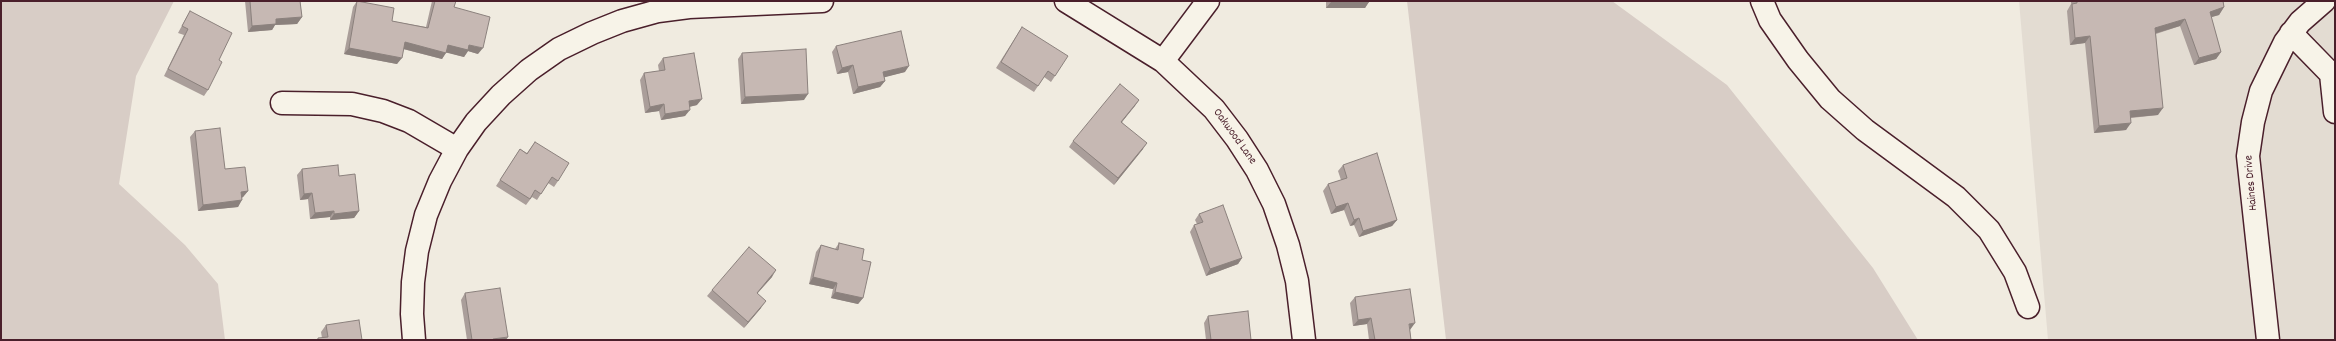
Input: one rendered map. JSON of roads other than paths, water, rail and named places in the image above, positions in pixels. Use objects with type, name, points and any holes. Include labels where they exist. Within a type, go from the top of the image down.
[{"type":"street","points":[[414,340],[412,314],[413,282],[418,251],[426,215],[440,181],[457,149],[476,122],[501,94],[529,70],[559,49],[622,21],[658,11],[689,7],[822,1]]},
{"type":"street","name":"Oakwood Lane","points":[[1066,1],[1162,61],[1214,109],[1237,139],[1257,170],[1274,204],[1288,245],[1297,281],[1304,340]]},
{"type":"street","points":[[1162,61],[1208,1]]},
{"type":"street","points":[[1762,1],[1770,20],[1798,60],[1830,99],[1865,130],[1956,197],[1990,230],[2015,272],[2028,307]]},
{"type":"street","name":"Haines Drive","points":[[2268,340],[2248,156],[2253,122],[2261,91],[2272,66],[2291,34],[2314,7],[2324,1]]},
{"type":"street","points":[[2291,34],[2333,74],[2335,112]]},
{"type":"street","points":[[282,103],[352,104],[383,110],[409,121],[457,149]]}]
